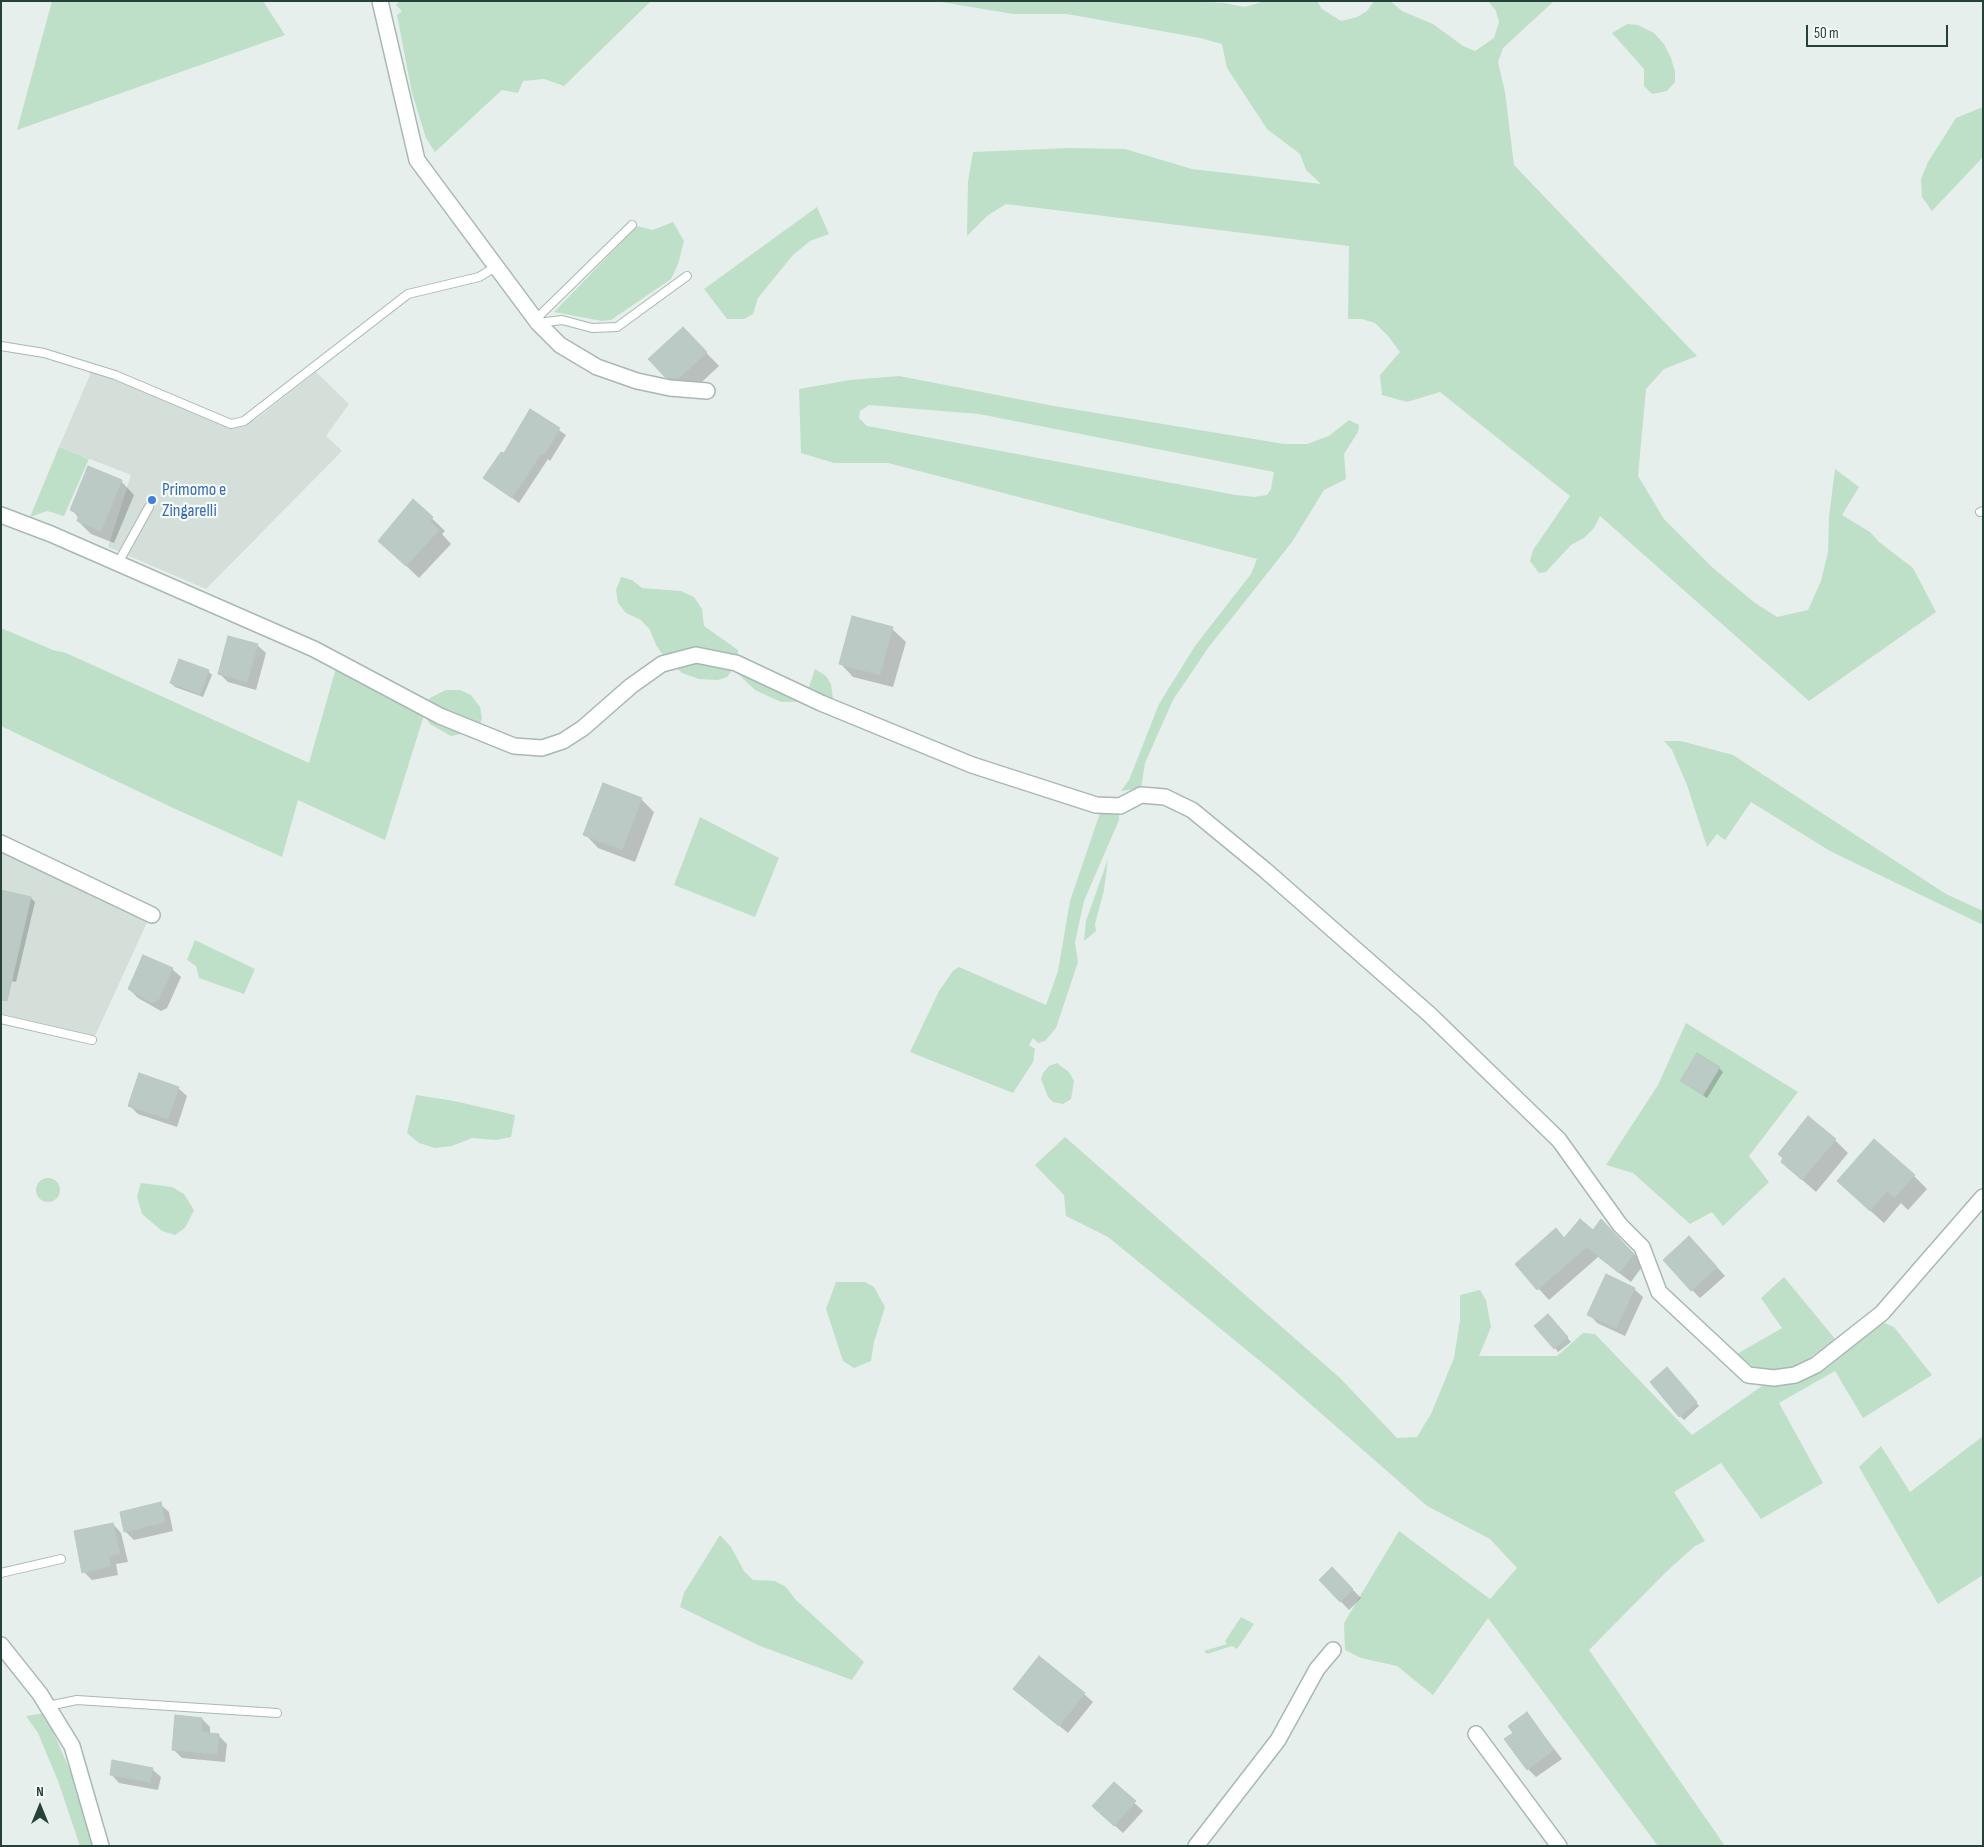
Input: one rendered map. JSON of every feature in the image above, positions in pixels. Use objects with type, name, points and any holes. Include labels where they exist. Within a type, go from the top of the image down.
[{"type":"street","points":[[380,1],[417,160],[537,321],[560,345],[597,367],[662,386],[707,391]]},
{"type":"street","points":[[1,515],[51,534],[314,649],[440,716],[514,746],[542,748],[563,741],[583,728],[630,686],[662,664],[696,655],[736,663],[821,703],[972,765],[1096,805],[1120,806],[1142,795],[1165,796],[1192,810],[1429,1014],[1559,1140],[1620,1225],[1642,1247],[1659,1292],[1748,1375],[1781,1377],[1795,1375],[1816,1365],[1882,1313],[1983,1196]]},
{"type":"street","points":[[1,843],[152,915]]},
{"type":"street","points":[[1,1645],[48,1706],[72,1746],[102,1846]]},
{"type":"street","points":[[1196,1846],[1278,1740],[1316,1669],[1333,1650]]},
{"type":"street","points":[[1476,1734],[1559,1846]]},
{"type":"lane","points":[[537,321],[632,225]]},
{"type":"lane","points":[[1,346],[44,353],[115,376],[231,424],[244,421],[408,294],[479,277],[497,266]]},
{"type":"lane","points":[[537,321],[562,320],[592,328],[617,327],[687,276]]},
{"type":"lane","points":[[118,563],[148,507]]},
{"type":"lane","points":[[1,1019],[92,1040]]},
{"type":"lane","points":[[1,1572],[61,1559]]},
{"type":"lane","points":[[48,1706],[77,1700],[277,1713]]},
{"type":"shaded area","points":[[88,369],[129,384],[222,425],[236,426],[255,420],[316,372],[349,404],[326,436],[342,451],[206,589],[108,547],[131,475],[59,447],[90,375]]},
{"type":"shaded area","points":[[1,847],[149,918],[95,1036],[1,1014]]},
{"type":"green space","points":[[52,1],[263,1],[285,35],[17,130]]},
{"type":"green space","points":[[400,1],[651,1],[564,86],[544,79],[523,81],[518,93],[502,90],[435,152],[426,138],[412,93],[397,15],[402,11],[396,5]]},
{"type":"green space","points":[[935,1],[1177,1],[1224,3],[1245,7],[1265,1],[1317,1],[1322,9],[1341,21],[1357,17],[1367,11],[1374,1],[1390,1],[1402,11],[1433,24],[1463,46],[1475,51],[1494,38],[1499,22],[1496,11],[1488,1],[1554,1],[1503,48],[1498,62],[1505,92],[1514,165],[1697,356],[1664,369],[1646,389],[1638,476],[1664,519],[1713,568],[1755,603],[1777,617],[1808,610],[1821,581],[1828,552],[1829,517],[1835,469],[1859,487],[1842,515],[1870,532],[1879,542],[1913,568],[1936,612],[1809,701],[1600,516],[1594,528],[1584,538],[1571,545],[1546,572],[1539,573],[1530,561],[1533,550],[1570,496],[1440,392],[1407,402],[1382,395],[1380,375],[1400,352],[1375,323],[1362,319],[1348,319],[1349,246],[1006,204],[987,216],[967,236],[968,182],[973,152],[1070,148],[1125,149],[1192,169],[1321,184],[1306,170],[1300,154],[1267,129],[1227,68],[1222,44],[1200,38],[1067,14],[1013,14]]},
{"type":"green space","points":[[1627,24],[1638,25],[1654,33],[1664,44],[1675,72],[1675,82],[1667,91],[1652,94],[1644,86],[1644,69],[1612,33]]},
{"type":"green space","points":[[1983,107],[1983,157],[1932,211],[1922,197],[1921,179],[1928,162],[1956,118]]},
{"type":"green space","points":[[817,207],[829,234],[810,241],[793,255],[758,298],[753,314],[744,319],[727,319],[704,289]]},
{"type":"green space","points":[[673,222],[684,241],[678,264],[671,279],[611,320],[602,321],[554,312],[637,226],[653,230]]},
{"type":"green space","points":[[899,376],[1054,406],[1284,444],[1307,444],[1329,436],[1349,420],[1359,425],[1358,432],[1344,454],[1346,479],[1324,490],[1292,542],[1208,648],[1173,700],[1145,763],[1141,788],[1121,791],[1129,780],[1159,704],[1195,646],[1251,574],[1257,559],[888,463],[834,463],[801,453],[799,389],[850,380]],"holes":[[[869,405],[979,414],[1274,472],[1271,489],[1267,495],[1254,497],[1236,495],[867,426],[859,418],[860,411]]]},
{"type":"green space","points":[[59,447],[89,459],[64,516],[47,511],[30,517]]},
{"type":"green space","points":[[621,577],[632,580],[642,588],[681,591],[694,597],[702,609],[704,626],[738,650],[738,660],[809,687],[815,669],[826,676],[831,684],[833,698],[829,701],[781,702],[755,690],[733,669],[727,677],[718,680],[699,679],[682,673],[665,658],[656,645],[650,630],[641,620],[626,613],[618,603],[616,590]]},
{"type":"green space","points":[[1,628],[53,650],[66,653],[309,763],[336,668],[424,704],[430,698],[446,690],[460,690],[471,695],[480,707],[482,718],[478,731],[451,736],[430,724],[424,715],[385,840],[298,800],[282,857],[171,807],[1,726]]},
{"type":"green space","points":[[1664,741],[1681,741],[1733,755],[1946,894],[1983,911],[1983,925],[1830,851],[1751,802],[1725,840],[1717,834],[1707,847],[1687,785],[1672,750]]},
{"type":"green space","points":[[1101,810],[1119,813],[1119,820],[1084,901],[1075,942],[1078,962],[1056,1028],[1045,1041],[1038,1043],[1033,1038],[1029,1045],[1035,1049],[1033,1062],[1013,1093],[910,1052],[939,991],[953,971],[959,967],[1046,1005],[1058,971],[1070,901]]},
{"type":"green space","points":[[700,817],[779,858],[755,917],[674,885]]},
{"type":"green space","points":[[1108,859],[1104,890],[1095,924],[1096,931],[1084,941],[1086,921]]},
{"type":"green space","points":[[195,940],[255,969],[244,994],[199,978],[196,966],[187,960]]},
{"type":"green space","points":[[1686,1023],[1798,1092],[1749,1156],[1769,1182],[1723,1226],[1712,1212],[1690,1224],[1633,1173],[1606,1165],[1658,1085]]},
{"type":"green space","points":[[1057,1063],[1069,1072],[1074,1081],[1071,1099],[1063,1104],[1053,1102],[1048,1097],[1041,1079],[1049,1066]]},
{"type":"green space","points":[[416,1095],[454,1101],[515,1115],[511,1137],[496,1140],[472,1138],[452,1146],[435,1148],[419,1143],[407,1133]]},
{"type":"green space","points":[[1065,1137],[1340,1378],[1397,1438],[1417,1437],[1431,1414],[1454,1358],[1460,1320],[1460,1295],[1480,1290],[1486,1300],[1491,1327],[1479,1356],[1557,1356],[1583,1333],[1595,1334],[1692,1435],[1762,1386],[1784,1385],[1795,1381],[1882,1322],[1894,1327],[1932,1375],[1863,1418],[1835,1371],[1779,1403],[1823,1483],[1761,1519],[1721,1463],[1674,1492],[1705,1541],[1695,1546],[1667,1571],[1589,1650],[1725,1846],[1658,1846],[1488,1618],[1433,1695],[1397,1666],[1361,1658],[1345,1650],[1344,1623],[1399,1531],[1490,1599],[1517,1568],[1490,1539],[1427,1506],[1276,1374],[1108,1237],[1066,1216],[1064,1195],[1035,1165]]},
{"type":"green space","points":[[48,1178],[56,1182],[60,1190],[56,1198],[48,1202],[40,1198],[36,1190],[40,1182]]},
{"type":"green space","points":[[141,1183],[172,1187],[184,1194],[194,1210],[185,1228],[175,1235],[162,1231],[142,1214],[137,1197]]},
{"type":"green space","points":[[1784,1277],[1836,1340],[1802,1363],[1785,1371],[1769,1373],[1757,1370],[1737,1354],[1782,1328],[1761,1298]]},
{"type":"green space","points":[[836,1282],[865,1282],[874,1287],[885,1307],[874,1342],[871,1361],[854,1368],[843,1361],[826,1309]]},
{"type":"green space","points":[[1983,1436],[1983,1575],[1938,1604],[1859,1467],[1881,1446],[1910,1492]]},
{"type":"green space","points":[[720,1535],[731,1547],[744,1571],[753,1580],[775,1581],[786,1587],[796,1600],[864,1662],[852,1680],[760,1646],[680,1607],[684,1593]]},
{"type":"green space","points":[[1241,1617],[1254,1624],[1237,1649],[1232,1646],[1207,1654],[1204,1651],[1227,1644],[1225,1641]]},
{"type":"green space","points":[[45,1713],[78,1789],[96,1846],[80,1846],[58,1781],[38,1733],[26,1716]]},
{"type":"building","points":[[683,327],[707,352],[678,379],[665,377],[648,359]]},
{"type":"building","points":[[530,409],[560,428],[544,455],[541,454],[512,498],[483,478],[501,452],[504,453]]},
{"type":"building","points":[[88,466],[122,480],[101,531],[77,521],[79,514],[70,510]]},
{"type":"building","points":[[413,499],[433,517],[430,521],[439,530],[406,566],[378,541]]},
{"type":"building","points":[[852,616],[893,627],[880,675],[839,664]]},
{"type":"building","points":[[228,636],[258,644],[247,682],[218,674]]},
{"type":"building","points":[[179,659],[209,670],[200,694],[170,683]]},
{"type":"building","points":[[603,783],[642,798],[622,850],[583,835]]},
{"type":"building","points":[[1,890],[31,897],[7,1001],[1,1000]]},
{"type":"building","points":[[143,955],[173,968],[159,999],[152,1003],[128,989]]},
{"type":"building","points":[[1697,1053],[1720,1067],[1703,1095],[1680,1081]]},
{"type":"building","points":[[139,1073],[179,1087],[168,1119],[128,1106]]},
{"type":"building","points":[[1808,1116],[1836,1139],[1802,1180],[1781,1162],[1783,1158],[1778,1154]]},
{"type":"building","points":[[1874,1139],[1915,1175],[1894,1198],[1887,1191],[1870,1211],[1837,1181]]},
{"type":"building","points":[[1580,1219],[1593,1230],[1601,1219],[1634,1254],[1619,1273],[1587,1247],[1537,1290],[1515,1264],[1556,1228],[1564,1238]]},
{"type":"building","points":[[1689,1236],[1717,1267],[1691,1291],[1663,1260]]},
{"type":"building","points":[[1606,1274],[1635,1288],[1616,1328],[1587,1315]]},
{"type":"building","points":[[1548,1314],[1568,1337],[1554,1349],[1534,1326]]},
{"type":"building","points":[[1667,1367],[1697,1402],[1679,1417],[1650,1382]]},
{"type":"building","points":[[161,1502],[165,1522],[124,1532],[120,1512]]},
{"type":"building","points":[[113,1523],[120,1554],[109,1556],[111,1566],[82,1573],[74,1531]]},
{"type":"building","points":[[1332,1567],[1353,1589],[1340,1602],[1319,1580]]},
{"type":"building","points":[[1039,1656],[1085,1693],[1059,1726],[1013,1689]]},
{"type":"building","points":[[1527,1712],[1554,1750],[1527,1770],[1504,1739],[1513,1733],[1508,1726]]},
{"type":"building","points":[[175,1715],[202,1718],[201,1732],[219,1734],[217,1754],[172,1750]]},
{"type":"building","points":[[112,1760],[153,1768],[150,1782],[110,1775]]},
{"type":"building","points":[[1114,1782],[1136,1801],[1114,1826],[1092,1806]]},
{"type":"place","name":"Primomo e Zingarelli","points":[[152,500]]}]
